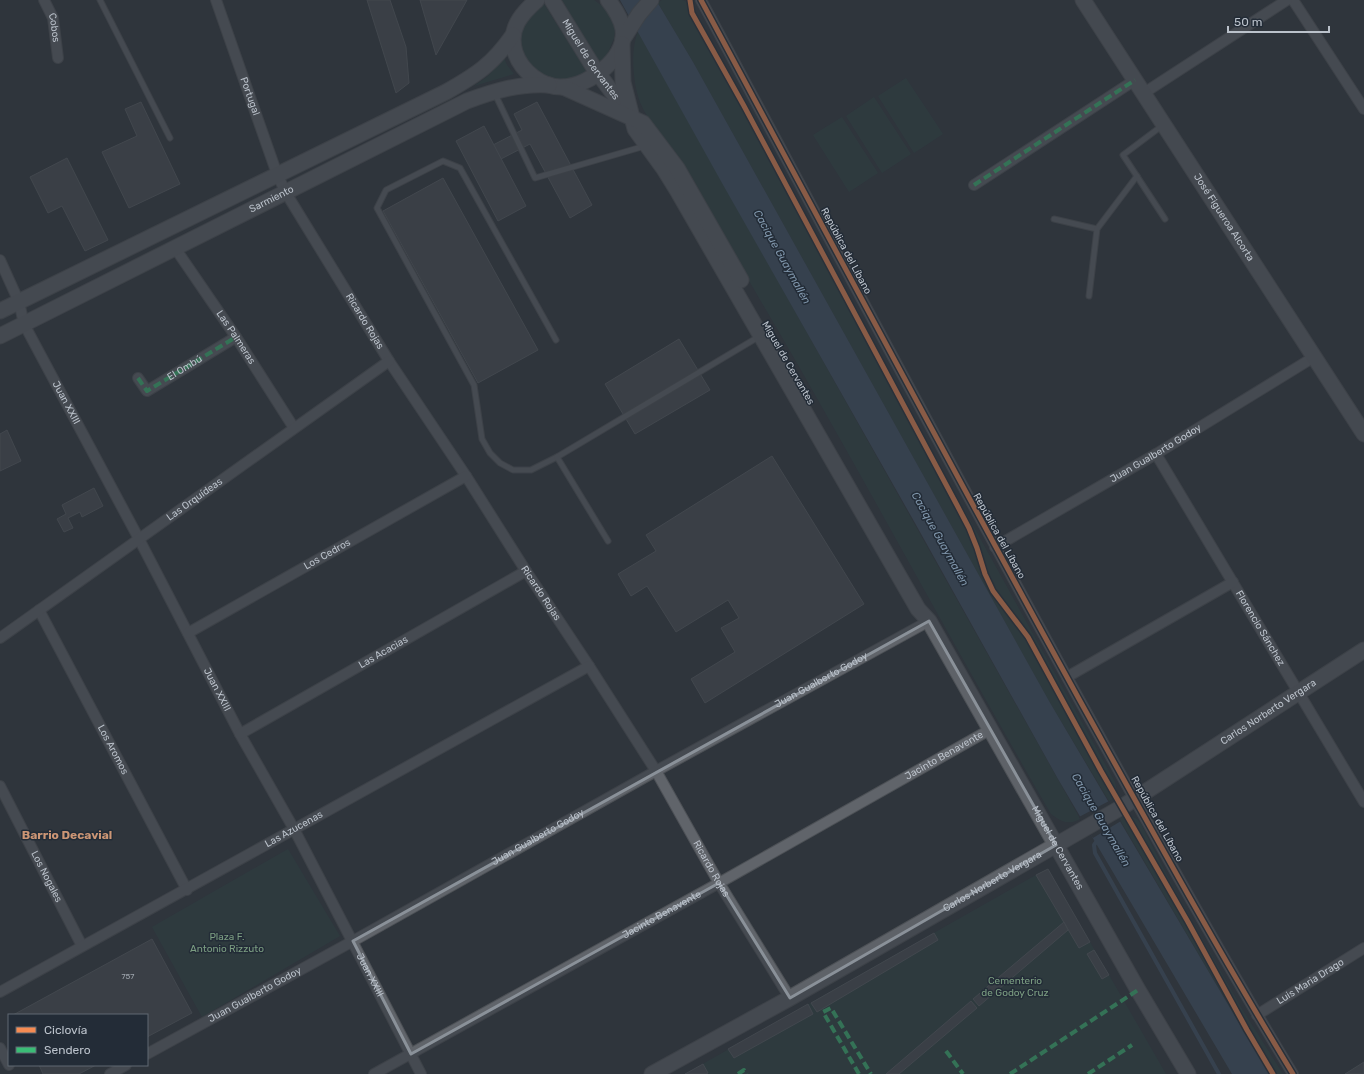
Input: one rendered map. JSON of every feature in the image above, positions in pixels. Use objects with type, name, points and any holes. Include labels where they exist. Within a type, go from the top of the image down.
[{"type":"main road","points":[[514,29],[518,0]]},
{"type":"main road","name":"Sarmiento","points":[[0,311],[426,102],[473,76],[499,54],[524,12],[537,0]]},
{"type":"main road","name":"Miguel de Cervantes","points":[[552,0],[598,74],[631,117]]},
{"type":"main road","name":"Miguel de Cervantes","points":[[608,0],[619,17],[623,30],[623,82],[635,129],[677,190],[918,609],[930,621]]},
{"type":"main road","points":[[556,86],[587,80],[598,74],[613,60],[633,23],[652,0]]},
{"type":"main road","name":"José Figueroa Alcorta","points":[[1083,0],[1364,434]]},
{"type":"main road","name":"Miguel de Cervantes","points":[[514,29],[516,55],[524,69],[537,80],[556,86],[643,123],[677,168],[926,605],[930,621],[1056,845],[1188,1074]]},
{"type":"main road","name":"Sarmiento","points":[[0,336],[467,101],[494,91],[525,85],[556,86]]},
{"type":"main road","name":"Carlos Norberto Vergara","points":[[652,1074],[790,998],[1115,811],[1364,650]]},
{"type":"street","name":"Cobos","points":[[44,0],[53,18],[58,58]]},
{"type":"street","name":"Portugal","points":[[216,0],[277,174],[286,193]]},
{"type":"street","name":"República del Líbano","points":[[701,0],[995,547],[1257,1016],[1293,1074]]},
{"type":"street","points":[[1144,93],[1287,0]]},
{"type":"street","points":[[1293,0],[1364,109]]},
{"type":"street","points":[[974,185],[1135,80]]},
{"type":"street","name":"Ricardo Rojas","points":[[286,193],[389,361],[466,476],[656,771],[719,883],[790,998]]},
{"type":"street","name":"Las Palmeras","points":[[175,248],[236,337],[294,428]]},
{"type":"street","name":"Juan XXIII","points":[[0,260],[19,302],[24,324],[140,539],[240,734],[294,829],[421,1074]]},
{"type":"street","name":"El Ombú","points":[[138,378],[147,391],[236,337]]},
{"type":"street","name":"Juan Gualberto Godoy","points":[[995,547],[1156,454],[1314,356]]},
{"type":"street","name":"Las Orquídeas","points":[[0,638],[389,361]]},
{"type":"street","name":"Florencio Sánchez","points":[[1156,454],[1364,802]]},
{"type":"street","name":"Los Cedros","points":[[188,633],[466,476]]},
{"type":"street","name":"Las Acacias","points":[[240,734],[526,571]]},
{"type":"street","points":[[1067,677],[1233,582]]},
{"type":"street","name":"Los Aromos","points":[[39,610],[187,890]]},
{"type":"street","name":"Juan Gualberto Godoy","points":[[148,1053],[353,941],[656,771],[930,621]]},
{"type":"street","name":"Las Azucenas","points":[[0,992],[187,890],[294,829],[589,666]]},
{"type":"street","name":"Jacinto Benavente","points":[[374,1074],[719,883],[991,729]]},
{"type":"street","name":"Los Nogales","points":[[0,786],[82,946]]},
{"type":"street","name":"Luis Maria Drago","points":[[1257,1016],[1364,948]]},
{"type":"street","points":[[0,1048],[8,1063]]},
{"type":"street","points":[[110,1074],[124,1066]]},
{"type":"lane","points":[[100,0],[170,138]]},
{"type":"lane","points":[[494,91],[536,178],[647,146]]},
{"type":"lane","points":[[1164,124],[1123,155],[1165,219]]},
{"type":"lane","points":[[556,340],[460,168],[443,162],[386,190],[376,208],[474,385],[482,439],[490,453],[500,463],[513,470],[531,470],[557,457],[761,335]]},
{"type":"lane","points":[[1089,296],[1097,229],[1137,176]]},
{"type":"lane","points":[[1054,219],[1097,229]]},
{"type":"lane","points":[[557,457],[608,541]]},
{"type":"highlighted area","points":[[929,621],[1056,845],[790,998],[719,883],[411,1054],[353,941]]},
{"type":"green space","points":[[562,0],[594,0],[606,9],[614,23],[615,30],[614,38],[607,55],[600,63]]},
{"type":"green space","points":[[662,0],[682,0],[691,6],[695,11],[939,464],[1115,782],[1118,796],[1109,801],[1049,701],[693,62],[658,3]]},
{"type":"green space","points":[[544,4],[587,72],[580,76],[563,80],[548,78],[539,73],[525,58],[522,49],[522,32],[529,16]]},
{"type":"green space","points":[[638,32],[1080,819],[1072,822],[1065,822],[1051,814],[981,692],[845,447],[723,235],[693,179],[682,161],[653,125],[644,110],[640,102],[633,67],[634,48]]},
{"type":"green space","points":[[504,58],[514,74],[474,86],[488,76]]},
{"type":"green space","points":[[906,78],[943,134],[914,153],[878,96]]},
{"type":"green space","points":[[874,97],[911,154],[882,173],[846,116]]},
{"type":"green space","points":[[842,117],[878,173],[849,192],[813,135]]},
{"type":"green space","points":[[1128,815],[1137,819],[1141,824],[1171,883],[1242,1009],[1283,1074],[1269,1074],[1119,818]]},
{"type":"green space","name":"Plaza F. Antonio Rizzuto","points":[[288,849],[340,936],[202,1017],[152,927]]},
{"type":"green space","name":"Cementerio de Godoy Cruz","points":[[1048,869],[1166,1074],[685,1074],[1036,875]]},
{"type":"water","name":"Cacique Guaymallén","points":[[620,0],[656,0],[693,62],[1049,701],[1269,1074],[1232,1074],[1058,779]]},
{"type":"pier","points":[[1109,801],[1121,821],[1093,838],[1079,817]]},
{"type":"building","points":[[367,0],[390,0],[406,47],[409,83],[396,93]]},
{"type":"building","points":[[420,0],[467,0],[436,55]]},
{"type":"building","points":[[141,102],[180,184],[129,208],[102,152],[137,136],[125,109]]},
{"type":"building","points":[[537,102],[592,205],[570,218],[530,144],[501,159],[493,145],[522,130],[514,114]]},
{"type":"building","points":[[484,126],[526,206],[498,221],[456,141]]},
{"type":"building","points":[[67,158],[108,240],[85,251],[62,206],[48,213],[30,177]]},
{"type":"building","points":[[443,178],[538,350],[478,383],[383,211]]},
{"type":"building","points":[[679,339],[710,390],[635,434],[605,384]]},
{"type":"building","points":[[7,430],[21,461],[0,471],[0,434]]},
{"type":"building","points":[[772,456],[864,604],[705,703],[691,679],[735,652],[721,628],[739,618],[728,600],[676,632],[647,586],[631,596],[618,574],[656,551],[646,535]]},
{"type":"building","points":[[94,488],[103,506],[82,517],[80,512],[68,518],[73,528],[64,532],[57,519],[66,514],[62,505]]},
{"type":"building","points":[[1048,869],[1090,942],[1079,948],[1036,875]]},
{"type":"building","points":[[1064,922],[1068,930],[979,1006],[973,999]]},
{"type":"building","points":[[934,933],[938,940],[817,1012],[811,1003]]},
{"type":"building","points":[[152,939],[192,1013],[148,1036],[148,1014],[15,1014]]},
{"type":"building","points":[[1094,950],[1109,975],[1102,979],[1087,954]]},
{"type":"building","points":[[971,1001],[977,1008],[899,1074],[886,1074]]},
{"type":"building","points":[[808,1004],[813,1014],[734,1058],[728,1049]]},
{"type":"building","points":[[1364,1062],[1364,1074],[1345,1074]]},
{"type":"building","points":[[703,1064],[708,1073],[685,1074]]},
{"type":"building","points":[[39,1066],[94,1066],[79,1074],[43,1074]]},
{"type":"waterway","name":"Cacique Guaymallén","points":[[1099,838],[1094,845],[1095,853],[1219,1074]]},
{"type":"marked path","points":[[974,185],[1135,80]]},
{"type":"marked path","points":[[138,378],[147,391],[236,337]]},
{"type":"marked path","points":[[1010,1074],[1138,990]]},
{"type":"marked path","points":[[859,1074],[823,1012],[831,1008],[871,1074]]},
{"type":"marked path","points":[[1088,1074],[1132,1045]]},
{"type":"marked path","points":[[946,1051],[963,1074]]},
{"type":"marked path","points":[[738,1074],[744,1070],[747,1074]]},
{"type":"cycle path","points":[[690,0],[692,13],[744,106],[969,528],[985,574],[993,591],[1028,637],[1101,771],[1273,1074]]},
{"type":"cycle path","points":[[701,0],[936,438],[1079,699],[1211,935],[1293,1074]]},
{"type":"district","name":"Barrio Decavial","points":[[67,835]]}]
